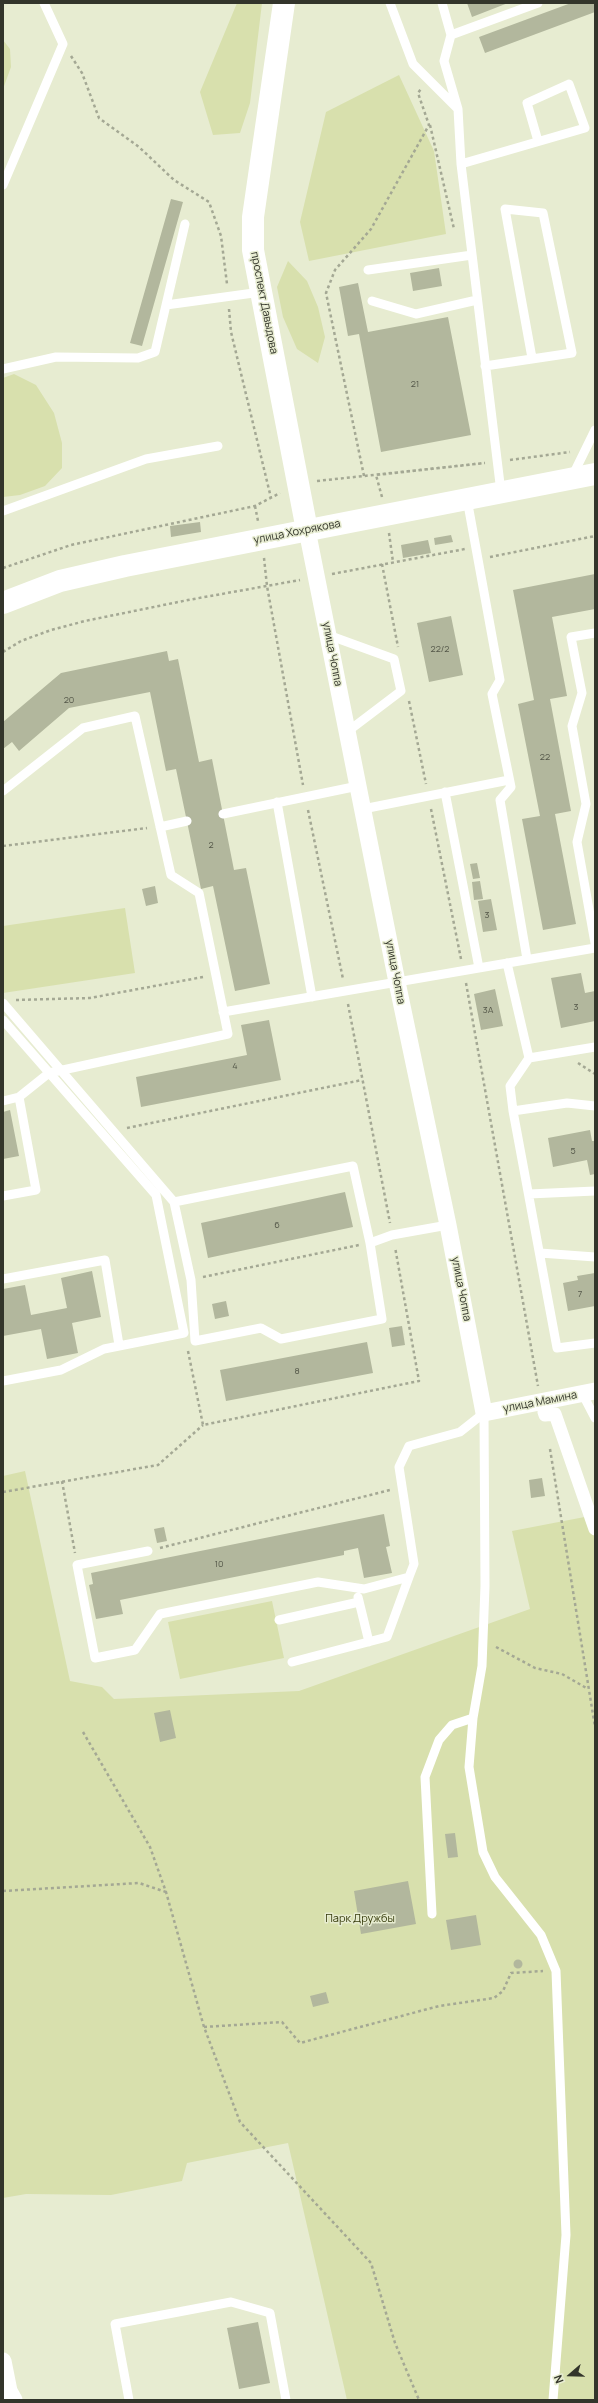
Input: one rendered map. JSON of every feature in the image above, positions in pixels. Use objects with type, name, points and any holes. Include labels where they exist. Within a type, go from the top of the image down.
[{"type":"main road","name":"проспект Давыдова","points":[[284,3],[253,216],[253,250],[308,530]]},
{"type":"main road","name":"улица Хохрякова","points":[[4,598],[60,581],[125,566],[595,474]]},
{"type":"street","name":"улица Чоппа","points":[[308,530],[362,809],[448,1225],[484,1413]]},
{"type":"street","name":"улица Мамина","points":[[484,1413],[589,1392]]},
{"type":"street","points":[[544,1412],[545,1416],[555,1414],[595,1529]]},
{"type":"street","points":[[3,2361],[9,2394]]},
{"type":"lane","points":[[3,185],[63,44],[44,3]]},
{"type":"lane","points":[[390,3],[413,64],[458,109]]},
{"type":"lane","points":[[442,3],[451,35],[444,61],[458,109],[461,164],[501,492]]},
{"type":"lane","points":[[451,35],[538,3]]},
{"type":"lane","points":[[461,164],[585,128],[569,84],[527,102],[538,141]]},
{"type":"lane","points":[[485,366],[572,353],[543,213],[505,209],[532,358]]},
{"type":"lane","points":[[3,369],[56,357],[138,358],[156,352],[185,224]]},
{"type":"lane","points":[[368,270],[472,255]]},
{"type":"lane","points":[[166,305],[262,292]]},
{"type":"lane","points":[[372,301],[416,314],[477,300]]},
{"type":"lane","points":[[571,478],[595,430]]},
{"type":"lane","points":[[3,511],[146,459],[218,446]]},
{"type":"lane","points":[[467,498],[500,680],[492,694],[511,787],[500,800],[527,959]]},
{"type":"lane","points":[[595,633],[571,637],[582,693],[572,726],[586,804],[577,842],[595,943]]},
{"type":"lane","points":[[328,635],[394,659],[401,691],[347,732]]},
{"type":"lane","points":[[3,791],[83,728],[135,716],[171,875],[199,893],[228,1034],[49,1073],[19,1097],[3,1101]]},
{"type":"lane","points":[[362,809],[509,780]]},
{"type":"lane","points":[[223,814],[358,786]]},
{"type":"lane","points":[[445,792],[479,968]]},
{"type":"lane","points":[[277,802],[312,996]]},
{"type":"lane","points":[[160,827],[187,821]]},
{"type":"lane","points":[[223,1012],[595,948]]},
{"type":"lane","points":[[507,963],[529,1058]]},
{"type":"lane","points":[[7,1002],[60,1070],[174,1202],[191,1280],[195,1341],[261,1328],[281,1339],[382,1319],[370,1243],[353,1166],[174,1202]]},
{"type":"lane","points":[[3,1020],[156,1195],[184,1333],[104,1349],[61,1370],[3,1381]]},
{"type":"lane","points":[[595,1047],[529,1058],[510,1086],[513,1112],[557,1348],[595,1343]]},
{"type":"lane","points":[[3,1196],[36,1190],[19,1097]]},
{"type":"lane","points":[[513,1112],[567,1103],[595,1106]]},
{"type":"lane","points":[[529,1194],[595,1191]]},
{"type":"lane","points":[[370,1243],[392,1235],[448,1225]]},
{"type":"lane","points":[[540,1252],[595,1257]]},
{"type":"lane","points":[[3,1279],[105,1260],[119,1346]]},
{"type":"lane","points":[[589,1392],[595,1418]]},
{"type":"lane","points":[[292,1662],[387,1637],[414,1564],[399,1467],[409,1446],[460,1432],[484,1413]]},
{"type":"lane","points":[[484,1413],[486,1586],[484,1640],[482,1666],[473,1718],[469,1767],[483,1852],[495,1877],[541,1935],[556,1971],[566,2235],[553,2400]]},
{"type":"lane","points":[[148,1551],[77,1565],[95,1658],[135,1650],[160,1614],[318,1582],[364,1589],[409,1577]]},
{"type":"lane","points":[[356,1588],[369,1642]]},
{"type":"lane","points":[[279,1620],[359,1602]]},
{"type":"lane","points":[[432,1914],[425,1777],[439,1740],[452,1725],[473,1718]]},
{"type":"lane","points":[[129,2400],[115,2324],[231,2302],[270,2313],[286,2400]]},
{"type":"path","points":[[429,80],[418,93],[429,124],[461,257]]},
{"type":"path","points":[[364,476],[326,293],[335,270],[371,229],[429,124]]},
{"type":"path","points":[[497,462],[585,450]]},
{"type":"path","points":[[3,1492],[158,1465],[203,1425],[419,1381],[346,991],[305,797],[267,586],[262,539],[255,506]]},
{"type":"path","points":[[3,846],[160,827]]},
{"type":"path","points":[[7,1002],[90,998],[215,975]]},
{"type":"path","points":[[112,1131],[362,1080]]},
{"type":"path","points":[[191,1280],[370,1243]]},
{"type":"path","points":[[184,1333],[203,1425]]},
{"type":"path","points":[[550,1447],[595,1727]]},
{"type":"path","points":[[62,1482],[77,1565]]},
{"type":"path","points":[[148,1551],[402,1487]]},
{"type":"path","points":[[484,1640],[535,1668],[562,1674],[589,1690]]},
{"type":"path","points":[[83,1732],[150,1847],[166,1892],[204,2027],[240,2122],[371,2264],[395,2342],[419,2400]]},
{"type":"path","points":[[3,1891],[140,1883],[166,1892]]},
{"type":"path","points":[[204,2027],[282,2022],[300,2043],[439,2006],[494,1998],[504,1991],[511,1973],[556,1971]]},
{"type":"green space","points":[[237,3],[262,3],[250,103],[240,133],[213,135],[200,92]]},
{"type":"green space","points":[[3,40],[10,49],[11,67],[3,89]]},
{"type":"green space","points":[[399,75],[434,151],[446,234],[309,261],[300,222],[326,112]]},
{"type":"green space","points":[[288,261],[307,281],[318,307],[325,337],[318,363],[297,349],[283,317],[277,287]]},
{"type":"green space","points":[[14,374],[36,385],[54,413],[62,443],[62,468],[45,486],[20,495],[3,497],[3,378]]},
{"type":"green space","points":[[125,908],[135,973],[3,993],[3,926]]},
{"type":"green space","name":"Парк Дружбы","points":[[25,1471],[70,1681],[102,1687],[114,1699],[299,1691],[530,1609],[512,1531],[595,1515],[595,2400],[347,2400],[288,2143],[187,2163],[182,2181],[111,2195],[26,2194],[3,2198],[3,1476]]},
{"type":"green space","points":[[272,1601],[284,1658],[180,1679],[168,1622]]},
{"type":"building","points":[[467,3],[508,3],[472,17]]},
{"type":"building","points":[[571,3],[595,3],[595,12],[485,53],[479,37]]},
{"type":"building","points":[[171,199],[183,202],[142,346],[130,343]]},
{"type":"building","points":[[439,268],[442,286],[413,291],[410,273]]},
{"type":"building","points":[[358,283],[368,332],[448,317],[471,435],[381,452],[359,334],[348,336],[339,287]]},
{"type":"building","points":[[200,522],[201,532],[171,537],[170,526]]},
{"type":"building","points":[[451,535],[453,542],[435,545],[434,538]]},
{"type":"building","points":[[428,540],[431,553],[403,558],[401,545]]},
{"type":"building","points":[[595,574],[595,609],[552,617],[567,696],[550,699],[571,811],[555,814],[576,924],[543,930],[522,819],[540,816],[518,704],[534,700],[513,590]]},
{"type":"building","points":[[451,616],[463,675],[429,682],[417,623]]},
{"type":"building","points":[[167,651],[169,661],[178,659],[199,762],[212,759],[234,870],[246,868],[270,984],[235,991],[213,886],[201,889],[176,769],[166,771],[150,692],[69,708],[19,751],[12,742],[3,749],[3,722],[61,673]]},
{"type":"building","points":[[477,863],[480,878],[473,879],[470,864]]},
{"type":"building","points":[[480,881],[483,899],[474,900],[472,882]]},
{"type":"building","points":[[155,886],[158,903],[146,906],[142,889]]},
{"type":"building","points":[[491,899],[497,930],[483,932],[478,901]]},
{"type":"building","points":[[581,973],[585,993],[595,991],[595,1021],[561,1028],[551,978]]},
{"type":"building","points":[[495,989],[503,1026],[481,1030],[474,994]]},
{"type":"building","points":[[269,1020],[281,1080],[141,1107],[136,1077],[247,1055],[241,1025]]},
{"type":"building","points":[[10,1110],[19,1156],[3,1159],[3,1112]]},
{"type":"building","points":[[590,1130],[592,1141],[595,1141],[595,1174],[590,1175],[587,1160],[553,1167],[548,1138]]},
{"type":"building","points":[[345,1192],[353,1227],[208,1258],[201,1223]]},
{"type":"building","points":[[92,1271],[101,1317],[72,1323],[78,1353],[47,1359],[41,1329],[3,1336],[3,1289],[25,1285],[31,1315],[67,1308],[61,1278]]},
{"type":"building","points":[[595,1273],[595,1306],[568,1311],[563,1283],[578,1280],[577,1276]]},
{"type":"building","points":[[226,1301],[229,1316],[215,1319],[212,1304]]},
{"type":"building","points":[[402,1326],[405,1345],[392,1347],[389,1328]]},
{"type":"building","points":[[367,1342],[373,1373],[226,1401],[220,1370]]},
{"type":"building","points":[[542,1478],[545,1496],[531,1498],[529,1480]]},
{"type":"building","points":[[384,1514],[390,1546],[386,1547],[392,1573],[364,1578],[358,1548],[344,1551],[344,1555],[120,1600],[123,1614],[96,1619],[89,1585],[93,1584],[91,1573]]},
{"type":"building","points":[[164,1527],[167,1541],[157,1543],[154,1529]]},
{"type":"building","points":[[170,1710],[176,1738],[160,1742],[154,1713]]},
{"type":"building","points":[[455,1833],[458,1857],[448,1858],[445,1834]]},
{"type":"building","points":[[408,1881],[416,1924],[361,1934],[354,1891]]},
{"type":"building","points":[[476,1915],[481,1945],[451,1950],[446,1920]]},
{"type":"building","points":[[518,1959],[523,1964],[518,1969],[513,1964]]},
{"type":"building","points":[[326,1992],[329,2003],[313,2007],[310,1996]]},
{"type":"building","points":[[258,2322],[270,2383],[239,2389],[227,2328]]}]
